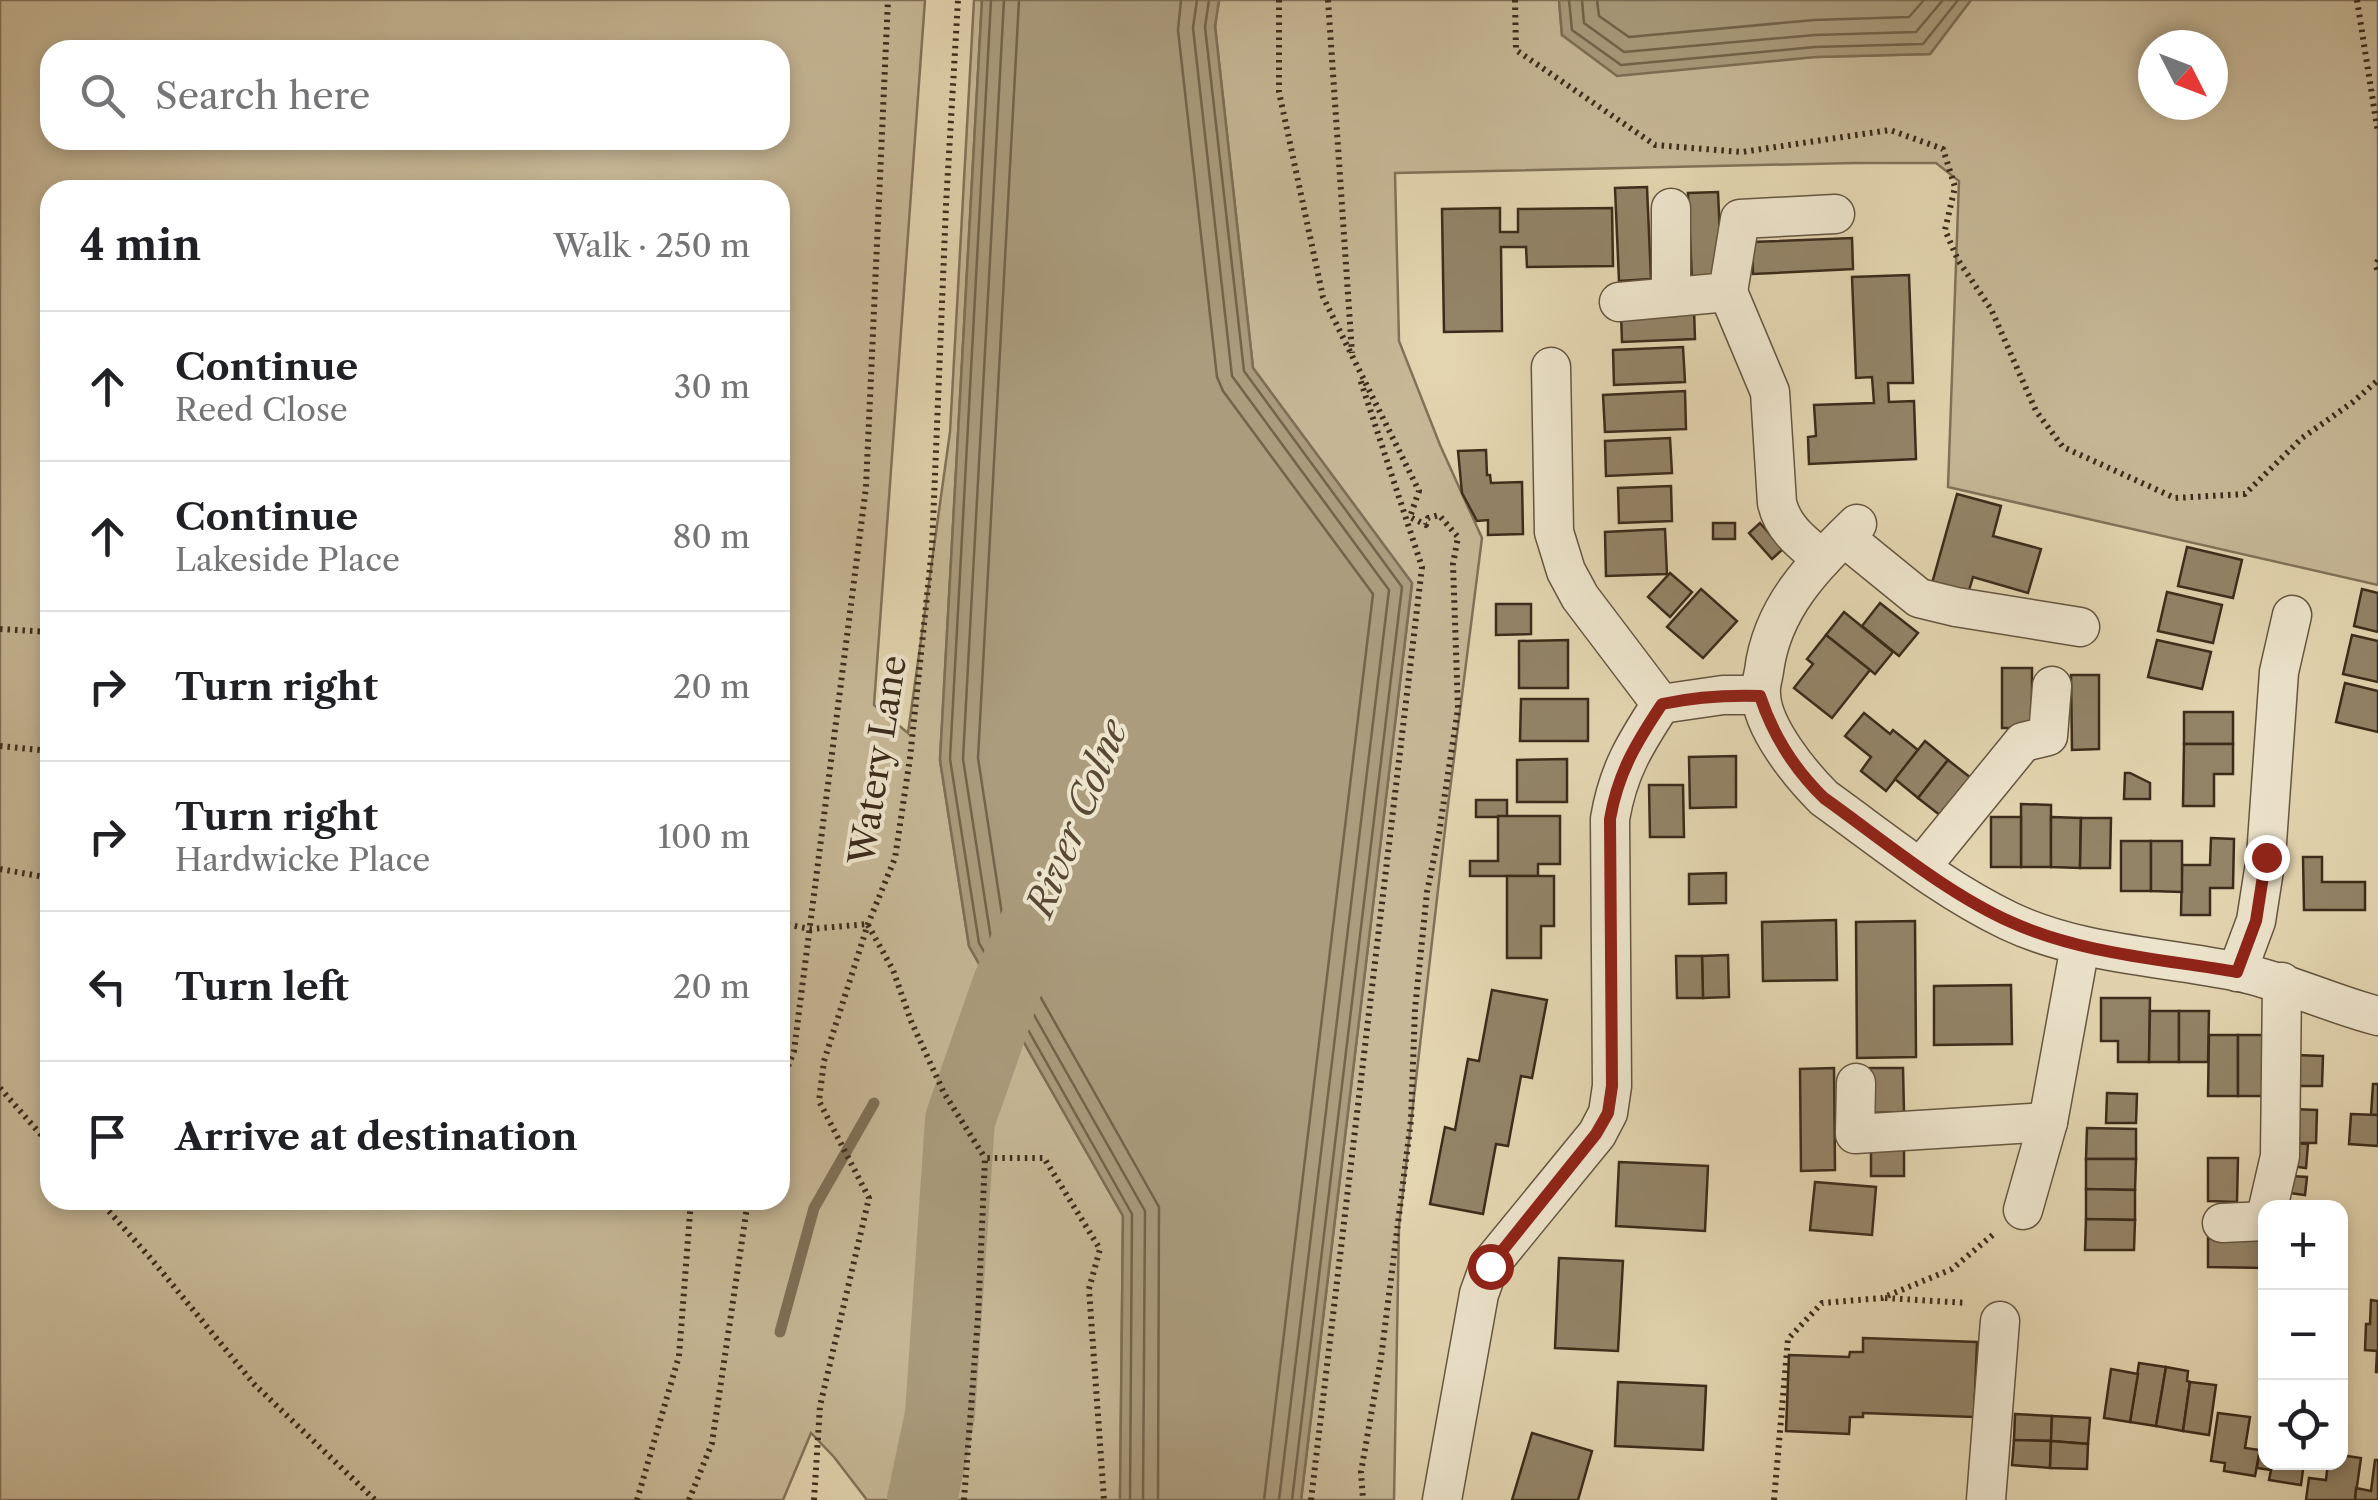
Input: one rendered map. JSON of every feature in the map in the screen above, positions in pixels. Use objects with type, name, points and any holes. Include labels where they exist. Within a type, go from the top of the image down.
[{"type":"street","points":[[1670,297],[1672,208]]},
{"type":"street","points":[[1834,214],[1740,218],[1728,292],[1770,392],[1777,503],[1787,527],[1841,540],[1919,598],[2080,628]]},
{"type":"street","points":[[1619,302],[1728,292]]},
{"type":"street","points":[[1551,367],[1554,532],[1566,571],[1580,597],[1662,704]]},
{"type":"street","points":[[1841,540],[1791,597],[1777,620],[1767,648],[1760,696],[1770,725],[1809,783],[1824,798],[1956,893],[2012,922],[2080,946],[2282,982],[2378,1016]]},
{"type":"street","points":[[2237,972],[2256,921],[2266,857],[2279,672],[2292,615]]},
{"type":"street","points":[[1921,866],[2023,742],[2048,736],[2052,686]]},
{"type":"street","points":[[1442,1500],[1480,1294],[1490,1266],[1596,1134],[1608,1113],[1612,1086],[1610,819],[1615,790],[1636,743],[1662,704],[1723,695],[1760,696]]},
{"type":"street","points":[[2023,1210],[2048,1122],[2080,946]]},
{"type":"street","points":[[2270,1200],[2280,1156],[2282,982]]},
{"type":"street","points":[[1856,1083],[1855,1134],[2048,1122]]},
{"type":"street","points":[[2222,1224],[2258,1221]]},
{"type":"street","points":[[1986,1500],[2000,1321]]},
{"type":"path","points":[[790,1061],[866,488],[888,0]]},
{"type":"path","name":"Watery Lane","points":[[814,1500],[820,1406],[868,1198],[820,1101],[824,1061],[868,924],[896,858],[910,758],[932,548],[958,0]]},
{"type":"path","points":[[1279,0],[1279,92],[1324,297],[1418,491],[1410,517],[1426,525],[1428,518],[1439,515],[1458,536],[1452,564],[1458,709],[1427,892],[1415,1009],[1411,1120],[1381,1358],[1361,1472],[1362,1500]]},
{"type":"path","points":[[1311,1500],[1422,567],[1352,356],[1328,0]]},
{"type":"path","points":[[1516,0],[1516,50],[1655,146],[1742,152],[1890,130],[1943,149],[1955,187],[1945,230],[1958,260],[1992,309],[2036,412],[2063,448],[2159,491],[2175,498],[2245,494],[2302,438],[2378,380]]},
{"type":"path","points":[[2357,0],[2378,133]]},
{"type":"path","points":[[2378,260],[2378,272]]},
{"type":"path","points":[[0,629],[40,631]]},
{"type":"path","points":[[0,746],[40,751]]},
{"type":"path","points":[[0,870],[40,876]]},
{"type":"path","points":[[790,925],[810,929],[868,924],[893,970],[910,1021],[944,1094],[985,1158],[964,1500]]},
{"type":"path","points":[[0,1088],[40,1134]]},
{"type":"path","points":[[985,1158],[1044,1158],[1100,1249],[1090,1289],[1104,1500]]},
{"type":"path","points":[[108,1210],[254,1384],[375,1500]]},
{"type":"path","points":[[636,1500],[679,1356],[690,1210]]},
{"type":"path","points":[[689,1500],[712,1443],[747,1210]]},
{"type":"path","points":[[1882,1298],[1952,1269],[2023,1210]]},
{"type":"path","points":[[1774,1500],[1788,1338],[1822,1302],[1882,1298],[1988,1304],[2000,1321]]},
{"type":"shaded area","points":[[0,0],[925,0],[874,705],[908,733],[950,432],[974,0],[982,0],[940,760],[969,946],[1123,1216],[1120,1500],[867,1500],[811,1433],[783,1500],[0,1500]]},
{"type":"shaded area","points":[[1219,0],[1559,0],[1562,35],[1816,57],[1930,54],[1971,0],[2378,0],[2378,585],[1948,487],[1959,181],[1936,163],[1395,173],[1399,341],[1482,538],[1399,1226],[1394,1500],[1301,1500],[1412,583],[1253,368],[1215,26]]},
{"type":"water","points":[[982,0],[1219,0],[1215,26],[1253,368],[1412,583],[1301,1500],[1120,1500],[1123,1216],[969,946],[940,760]]},
{"type":"water","points":[[1559,0],[1971,0],[1930,54],[1816,57],[1617,76],[1562,35]]},
{"type":"building","points":[[1647,187],[1651,279],[1619,281],[1615,188]]},
{"type":"building","points":[[1718,192],[1722,279],[1692,280],[1688,193]]},
{"type":"building","points":[[1500,208],[1500,232],[1518,232],[1518,209],[1612,208],[1613,266],[1527,267],[1526,247],[1501,247],[1502,331],[1444,332],[1442,209]]},
{"type":"building","points":[[1852,238],[1853,269],[1753,274],[1752,242]]},
{"type":"building","points":[[1909,275],[1913,383],[1888,383],[1889,402],[1914,401],[1916,459],[1809,464],[1808,437],[1816,436],[1814,405],[1874,403],[1872,377],[1856,378],[1852,277]]},
{"type":"building","points":[[1694,310],[1695,339],[1622,342],[1621,313]]},
{"type":"building","points":[[1683,347],[1685,382],[1614,385],[1613,350]]},
{"type":"building","points":[[1685,391],[1686,429],[1605,432],[1603,395]]},
{"type":"building","points":[[1670,438],[1672,473],[1606,476],[1605,441]]},
{"type":"building","points":[[1486,450],[1491,483],[1522,482],[1523,534],[1488,535],[1488,520],[1477,521],[1462,493],[1458,451]]},
{"type":"building","points":[[1671,486],[1672,521],[1619,523],[1618,488]]},
{"type":"building","points":[[1957,494],[2001,506],[1993,536],[2041,549],[2028,593],[1973,577],[1967,597],[1931,587]]},
{"type":"building","points":[[1713,523],[1735,523],[1735,539],[1713,539]]},
{"type":"building","points":[[1760,523],[1783,549],[1772,559],[1749,533]]},
{"type":"building","points":[[1665,529],[1667,574],[1606,576],[1605,532]]},
{"type":"building","points":[[2187,547],[2242,560],[2233,598],[2178,586]]},
{"type":"building","points":[[1670,573],[1692,592],[1670,617],[1648,597]]},
{"type":"building","points":[[1701,589],[1737,621],[1703,658],[1667,627]]},
{"type":"building","points":[[2362,589],[2378,593],[2378,632],[2354,626]]},
{"type":"building","points":[[2167,592],[2222,605],[2213,643],[2158,631]]},
{"type":"building","points":[[1880,603],[1918,633],[1899,656],[1862,626]]},
{"type":"building","points":[[1496,604],[1531,604],[1531,634],[1496,635]]},
{"type":"building","points":[[1844,612],[1893,652],[1875,674],[1826,635]]},
{"type":"building","points":[[1826,635],[1870,670],[1832,718],[1794,688],[1813,664],[1807,659]]},
{"type":"building","points":[[2352,635],[2378,641],[2378,682],[2343,674]]},
{"type":"building","points":[[1568,640],[1568,688],[1519,688],[1519,641]]},
{"type":"building","points":[[2157,640],[2211,652],[2202,689],[2148,677]]},
{"type":"building","points":[[2002,668],[2032,668],[2032,728],[2002,728]]},
{"type":"building","points":[[2071,675],[2099,675],[2099,749],[2072,750]]},
{"type":"building","points":[[2345,683],[2378,691],[2378,732],[2336,722]]},
{"type":"building","points":[[1521,699],[1588,699],[1588,741],[1520,741]]},
{"type":"building","points":[[2184,712],[2233,712],[2233,744],[2184,744]]},
{"type":"building","points":[[1864,713],[1918,750],[1886,791],[1861,771],[1871,757],[1845,736]]},
{"type":"building","points":[[1925,741],[1948,760],[1918,798],[1895,779]]},
{"type":"building","points":[[2184,744],[2233,744],[2233,774],[2214,774],[2214,806],[2183,806]]},
{"type":"building","points":[[1736,756],[1736,807],[1690,808],[1689,757]]},
{"type":"building","points":[[1567,759],[1567,802],[1517,802],[1517,760]]},
{"type":"building","points":[[1948,760],[1971,778],[1941,816],[1918,798]]},
{"type":"building","points":[[2125,773],[2150,783],[2150,799],[2124,799]]},
{"type":"building","points":[[1649,785],[1683,785],[1684,837],[1650,837]]},
{"type":"building","points":[[1476,800],[1507,800],[1507,817],[1476,817]]},
{"type":"building","points":[[2021,804],[2051,805],[2051,867],[2021,867]]},
{"type":"building","points":[[1498,816],[1560,816],[1560,864],[1538,864],[1538,876],[1470,876],[1470,861],[1498,861]]},
{"type":"building","points":[[1991,817],[2021,817],[2021,867],[1991,867]]},
{"type":"building","points":[[2051,817],[2081,818],[2080,868],[2051,867]]},
{"type":"building","points":[[2081,818],[2111,818],[2110,868],[2080,868]]},
{"type":"building","points":[[2211,838],[2234,839],[2233,888],[2210,888],[2210,915],[2181,915],[2182,865],[2210,865]]},
{"type":"building","points":[[2121,841],[2151,841],[2151,891],[2121,891]]},
{"type":"building","points":[[2151,841],[2182,841],[2182,892],[2151,891]]},
{"type":"building","points":[[2303,857],[2322,857],[2322,882],[2365,882],[2365,910],[2304,910]]},
{"type":"building","points":[[1726,873],[1726,903],[1689,904],[1689,874]]},
{"type":"building","points":[[1507,876],[1554,876],[1554,926],[1541,926],[1541,958],[1507,958]]},
{"type":"building","points":[[1836,920],[1837,980],[1763,981],[1762,922]]},
{"type":"building","points":[[1915,921],[1916,1057],[1857,1058],[1856,922]]},
{"type":"building","points":[[1728,955],[1729,997],[1703,998],[1702,956]]},
{"type":"building","points":[[1676,956],[1702,956],[1703,998],[1677,998]]},
{"type":"building","points":[[2011,985],[2012,1044],[1934,1045],[1934,986]]},
{"type":"building","points":[[1492,990],[1547,1000],[1532,1078],[1521,1076],[1508,1146],[1496,1144],[1483,1214],[1430,1204],[1445,1127],[1455,1130],[1468,1059],[1479,1061]]},
{"type":"building","points":[[2101,998],[2150,998],[2149,1062],[2118,1062],[2118,1041],[2101,1041]]},
{"type":"building","points":[[2150,1011],[2179,1011],[2179,1062],[2149,1062]]},
{"type":"building","points":[[2179,1011],[2209,1011],[2208,1062],[2179,1062]]},
{"type":"building","points":[[2209,1035],[2238,1035],[2238,1096],[2208,1096]]},
{"type":"building","points":[[2238,1035],[2268,1035],[2267,1096],[2238,1096]]},
{"type":"building","points":[[2294,1055],[2323,1056],[2322,1086],[2293,1086]]},
{"type":"building","points":[[1834,1068],[1835,1170],[1801,1171],[1800,1069]]},
{"type":"building","points":[[1870,1068],[1903,1068],[1904,1112],[1871,1113]]},
{"type":"building","points":[[2373,1084],[2378,1084],[2378,1115],[2371,1115]]},
{"type":"building","points":[[2107,1093],[2137,1094],[2136,1123],[2106,1123]]},
{"type":"building","points":[[2292,1109],[2317,1110],[2316,1143],[2291,1143]]},
{"type":"building","points":[[2351,1114],[2378,1115],[2378,1146],[2349,1144]]},
{"type":"building","points":[[2087,1128],[2136,1129],[2136,1159],[2086,1159]]},
{"type":"building","points":[[2291,1143],[2308,1144],[2306,1168],[2290,1166]]},
{"type":"building","points":[[1871,1147],[1904,1147],[1904,1176],[1871,1176]]},
{"type":"building","points":[[2208,1158],[2238,1158],[2237,1202],[2208,1201]]},
{"type":"building","points":[[2086,1159],[2136,1159],[2135,1190],[2086,1189]]},
{"type":"building","points":[[1619,1162],[1708,1166],[1705,1231],[1616,1226]]},
{"type":"building","points":[[2291,1176],[2307,1177],[2305,1195],[2289,1193]]},
{"type":"building","points":[[1815,1182],[1876,1187],[1872,1235],[1810,1230]]},
{"type":"building","points":[[2086,1189],[2135,1190],[2135,1220],[2086,1219]]},
{"type":"building","points":[[2086,1219],[2135,1220],[2134,1250],[2085,1250]]},
{"type":"building","points":[[2208,1238],[2258,1239],[2258,1268],[2208,1267]]},
{"type":"building","points":[[1559,1258],[1623,1261],[1618,1351],[1555,1348]]},
{"type":"building","points":[[2371,1300],[2378,1301],[2378,1372],[2377,1351],[2365,1350]]},
{"type":"building","points":[[1863,1338],[1977,1342],[1974,1417],[1863,1413],[1863,1417],[1850,1417],[1849,1434],[1786,1431],[1789,1355],[1849,1357],[1850,1352],[1863,1352]]},
{"type":"building","points":[[2139,1363],[2166,1367],[2156,1426],[2130,1422]]},
{"type":"building","points":[[2166,1367],[2188,1371],[2183,1431],[2156,1426]]},
{"type":"building","points":[[2111,1369],[2138,1374],[2130,1422],[2104,1418]]},
{"type":"building","points":[[1618,1382],[1706,1386],[1703,1450],[1615,1446]]},
{"type":"building","points":[[2190,1382],[2216,1385],[2209,1435],[2183,1431]]},
{"type":"building","points":[[2218,1413],[2250,1417],[2245,1448],[2258,1450],[2255,1476],[2224,1471],[2225,1463],[2211,1461]]},
{"type":"building","points":[[2015,1414],[2052,1416],[2051,1441],[2014,1440]]},
{"type":"building","points":[[2052,1416],[2090,1418],[2088,1444],[2051,1441]]},
{"type":"building","points":[[1532,1433],[1592,1451],[1578,1500],[1512,1500]]},
{"type":"building","points":[[2014,1440],[2051,1441],[2050,1468],[2012,1465]]},
{"type":"building","points":[[2051,1441],[2088,1444],[2087,1469],[2050,1468]]},
{"type":"building","points":[[2348,1456],[2361,1458],[2355,1500],[2306,1500],[2309,1478],[2326,1480],[2327,1470],[2348,1470]]},
{"type":"building","points":[[2375,1460],[2378,1500],[2355,1500],[2356,1488],[2371,1491]]},
{"type":"building","points":[[2271,1470],[2303,1470],[2301,1485],[2269,1480]]},
{"type":"waterway","name":"River Colne","points":[[922,1500],[940,1415],[960,1120],[1007,986],[1039,914]]},
{"type":"waterway","points":[[780,1332],[814,1208],[874,1103]]},
{"type":"route","points":[[1490,1266],[1596,1134],[1608,1113],[1612,1086],[1610,819],[1615,790],[1625,766],[1662,704],[1723,695],[1760,696],[1784,749],[1824,798],[1956,893],[2012,922],[2080,946],[2237,972],[2256,921],[2266,857]]}]
